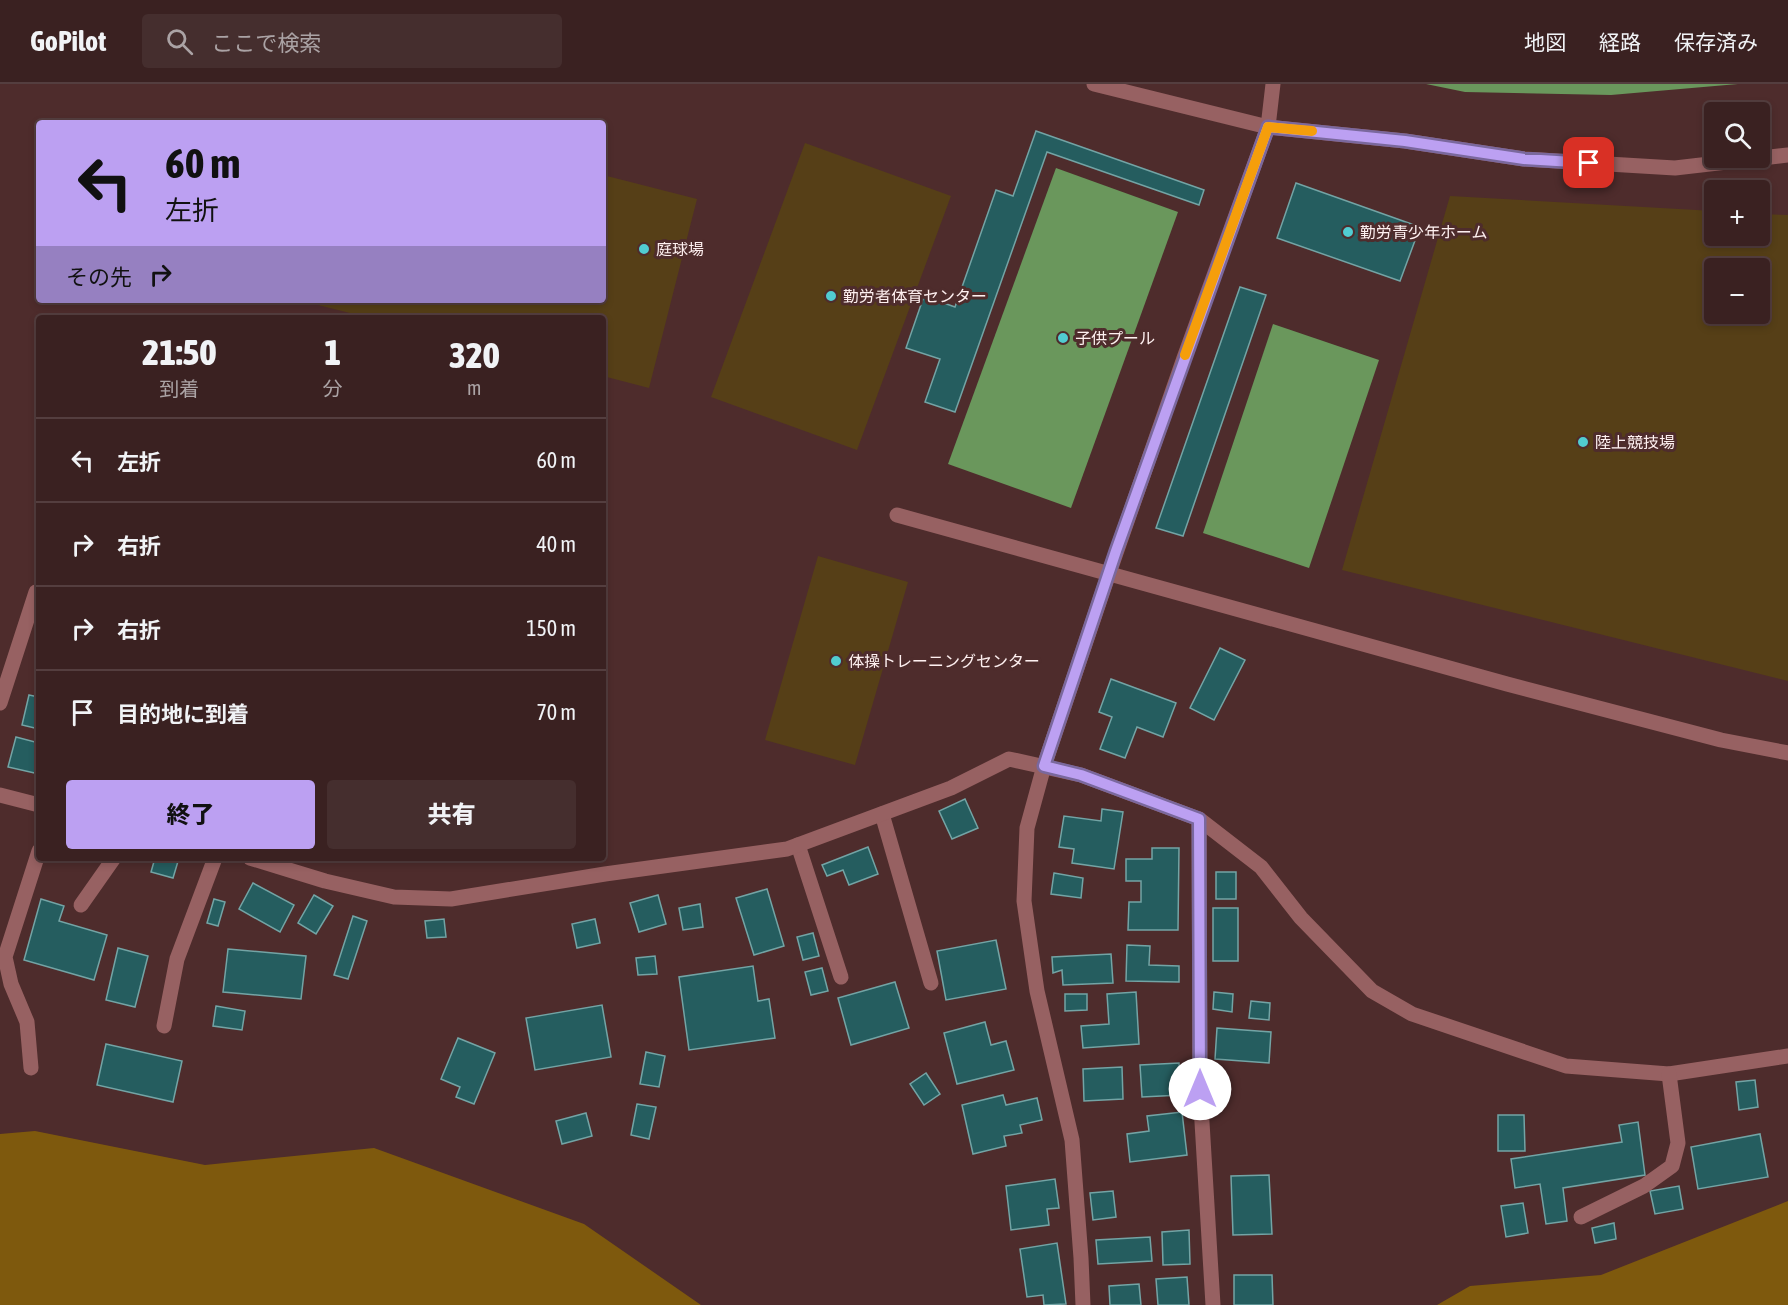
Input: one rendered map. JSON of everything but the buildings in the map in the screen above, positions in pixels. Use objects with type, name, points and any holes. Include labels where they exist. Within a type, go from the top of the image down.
[{"type":"street","points":[[1094,84],[1268,127],[1405,141],[1524,159],[1675,168],[1788,155]]},
{"type":"street","points":[[1083,1305],[1072,1140],[1037,991],[1024,901],[1027,828],[1044,766],[1109,573],[1268,127],[1273,84]]},
{"type":"street","points":[[897,515],[1507,684],[1721,740],[1788,753]]},
{"type":"street","points":[[0,703],[36,592]]},
{"type":"street","points":[[260,861],[325,881],[394,897],[451,899],[605,874],[787,849],[951,788],[1009,759],[1081,775],[1199,819],[1261,867],[1301,918],[1372,991],[1412,1014],[1566,1066],[1669,1074],[1788,1056]]},
{"type":"street","points":[[0,795],[36,804]]},
{"type":"street","points":[[882,813],[931,983]]},
{"type":"street","points":[[1199,819],[1200,1089],[1213,1305]]},
{"type":"street","points":[[798,845],[841,977]]},
{"type":"street","points":[[31,1068],[27,1022],[10,984],[5,957],[36,860]]},
{"type":"street","points":[[81,905],[112,861]]},
{"type":"street","points":[[164,1026],[177,959],[213,861]]},
{"type":"street","points":[[1581,1217],[1644,1186],[1672,1166],[1678,1143],[1669,1074]]},
{"type":"shaded area","points":[[1426,84],[1738,84],[1611,95],[1465,92]]},
{"type":"shaded area","name":"勤労者体育センター","points":[[805,143],[951,196],[857,450],[711,397]]},
{"type":"shaded area","name":"子供プール","points":[[1056,168],[1178,212],[1071,508],[948,464]]},
{"type":"shaded area","name":"庭球場","points":[[606,176],[697,199],[649,388],[606,377],[606,315],[358,315],[314,304],[606,303]]},
{"type":"shaded area","name":"陸上競技場","points":[[1450,196],[1704,210],[1704,246],[1770,246],[1770,214],[1788,215],[1788,681],[1342,570]]},
{"type":"shaded area","points":[[1273,324],[1379,360],[1309,568],[1203,533]]},
{"type":"shaded area","name":"体操トレーニングセンター","points":[[818,556],[908,582],[855,765],[765,740]]},
{"type":"shaded area","points":[[35,1131],[205,1165],[374,1148],[584,1224],[701,1305],[0,1305],[0,1134]]},
{"type":"shaded area","points":[[1788,1201],[1788,1305],[1437,1305],[1470,1286],[1601,1275]]},
{"type":"slow traffic","points":[[1185,355],[1268,127],[1312,131]]},
{"type":"place","name":"勤労青少年ホーム","points":[[1348,232]]},
{"type":"place","name":"庭球場","points":[[644,249]]},
{"type":"place","name":"勤労者体育センター","points":[[831,296]]},
{"type":"place","name":"子供プール","points":[[1063,338]]},
{"type":"place","name":"陸上競技場","points":[[1583,442]]},
{"type":"place","name":"体操トレーニングセンター","points":[[836,661]]},
{"type":"route","points":[[1200,1089],[1199,819],[1081,775],[1044,766],[1116,551],[1268,127],[1405,141],[1524,159],[1589,163]]}]
